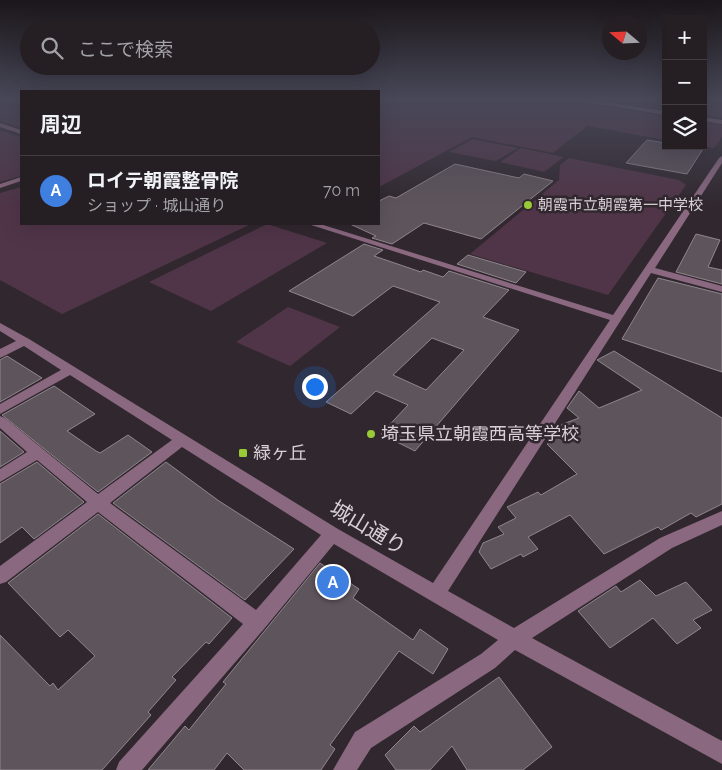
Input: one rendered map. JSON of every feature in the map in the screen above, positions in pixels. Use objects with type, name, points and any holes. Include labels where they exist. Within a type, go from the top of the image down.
[{"type":"street","points":[[436,594],[722,158]]},
{"type":"street","points":[[0,186],[20,180]]},
{"type":"street","points":[[315,225],[616,320]]},
{"type":"street","points":[[650,270],[722,289]]},
{"type":"street","name":"城山通り","points":[[0,326],[332,534],[514,639],[722,753]]},
{"type":"street","points":[[0,354],[25,341]]},
{"type":"street","points":[[0,410],[70,370]]},
{"type":"street","points":[[0,422],[97,502],[257,623]]},
{"type":"street","points":[[0,576],[182,440]]},
{"type":"street","points":[[0,476],[36,452]]},
{"type":"street","points":[[344,770],[363,740],[488,661],[514,639],[666,543],[722,518]]},
{"type":"street","points":[[127,770],[257,623],[332,534]]},
{"type":"shaded area","points":[[0,135],[20,137],[20,176],[0,182]]},
{"type":"shaded area","points":[[380,135],[576,135],[553,153],[472,137],[380,186]]},
{"type":"shaded area","points":[[637,135],[662,135],[662,139]]},
{"type":"shaded area","points":[[707,135],[722,135],[722,137],[714,148],[707,147]]},
{"type":"shaded area","points":[[473,139],[518,148],[496,161],[449,152]]},
{"type":"shaded area","points":[[521,148],[564,157],[544,172],[500,162]]},
{"type":"shaded area","points":[[569,158],[679,180],[686,185],[608,295],[470,254],[559,180],[560,165]]},
{"type":"shaded area","points":[[20,187],[20,225],[249,225],[62,314],[0,280],[0,193]]},
{"type":"shaded area","points":[[265,225],[327,243],[211,311],[149,282]]},
{"type":"shaded area","points":[[288,307],[340,327],[290,366],[236,342]]},
{"type":"building","points":[[647,140],[662,142],[662,150],[702,150],[687,174],[626,163]]},
{"type":"building","points":[[455,164],[519,178],[524,174],[553,181],[481,239],[424,223],[392,244],[372,238],[376,236],[352,225],[380,225],[380,200],[389,196],[396,198]]},
{"type":"building","points":[[696,234],[720,240],[708,267],[722,270],[722,284],[676,272]]},
{"type":"building","points":[[364,244],[383,250],[374,256],[421,272],[423,270],[443,277],[449,271],[509,290],[483,317],[519,330],[415,451],[381,434],[408,405],[376,391],[351,414],[326,402],[440,302],[393,286],[353,316],[289,291]],"holes":[[[432,338],[464,350],[426,390],[393,375]]]},
{"type":"building","points":[[468,255],[526,272],[516,283],[457,264]]},
{"type":"building","points":[[658,278],[722,294],[722,372],[622,339]]},
{"type":"building","points":[[614,351],[722,418],[722,504],[696,517],[691,513],[661,530],[658,527],[604,554],[570,515],[528,537],[538,549],[523,557],[521,554],[491,569],[479,552],[483,543],[504,534],[498,527],[516,518],[507,507],[538,492],[541,495],[577,474],[547,444],[554,441],[551,438],[567,432],[560,425],[579,418],[567,408],[579,391],[599,408],[642,390],[597,360]]},
{"type":"building","points":[[7,356],[42,378],[0,402],[0,360]]},
{"type":"building","points":[[54,386],[95,414],[67,431],[96,451],[100,453],[128,435],[152,452],[98,492],[2,415]]},
{"type":"building","points":[[0,431],[24,452],[0,467]]},
{"type":"building","points":[[37,462],[84,502],[34,539],[22,527],[0,543],[0,484]]},
{"type":"building","points":[[166,462],[219,501],[294,549],[245,600],[113,503]]},
{"type":"building","points":[[98,514],[232,618],[209,644],[206,642],[172,677],[176,680],[148,712],[151,715],[102,770],[0,770],[0,635],[50,686],[53,683],[58,690],[95,656],[68,630],[60,637],[8,583]]},
{"type":"building","points":[[320,563],[359,589],[353,598],[413,640],[420,629],[448,649],[433,674],[399,651],[330,745],[335,749],[321,770],[244,770],[227,753],[214,770],[148,770],[185,726],[189,730],[226,684],[223,682]]},
{"type":"building","points":[[640,580],[656,596],[686,582],[712,610],[693,620],[701,628],[677,644],[653,618],[610,648],[578,611],[616,586],[621,592]]},
{"type":"building","points":[[499,677],[552,747],[523,770],[467,770],[452,746],[430,770],[396,770],[385,755],[414,726],[420,732]]},
{"type":"place","name":"朝霞市立朝霞第一中学校","points":[[528,205]]},
{"type":"place","name":"埼玉県立朝霞西高等学校","points":[[371,434]]},
{"type":"place","name":"緑ヶ丘","points":[[243,453]]},
{"type":"place","name":"ロイテ朝霞整骨院","points":[[333,582]]}]
